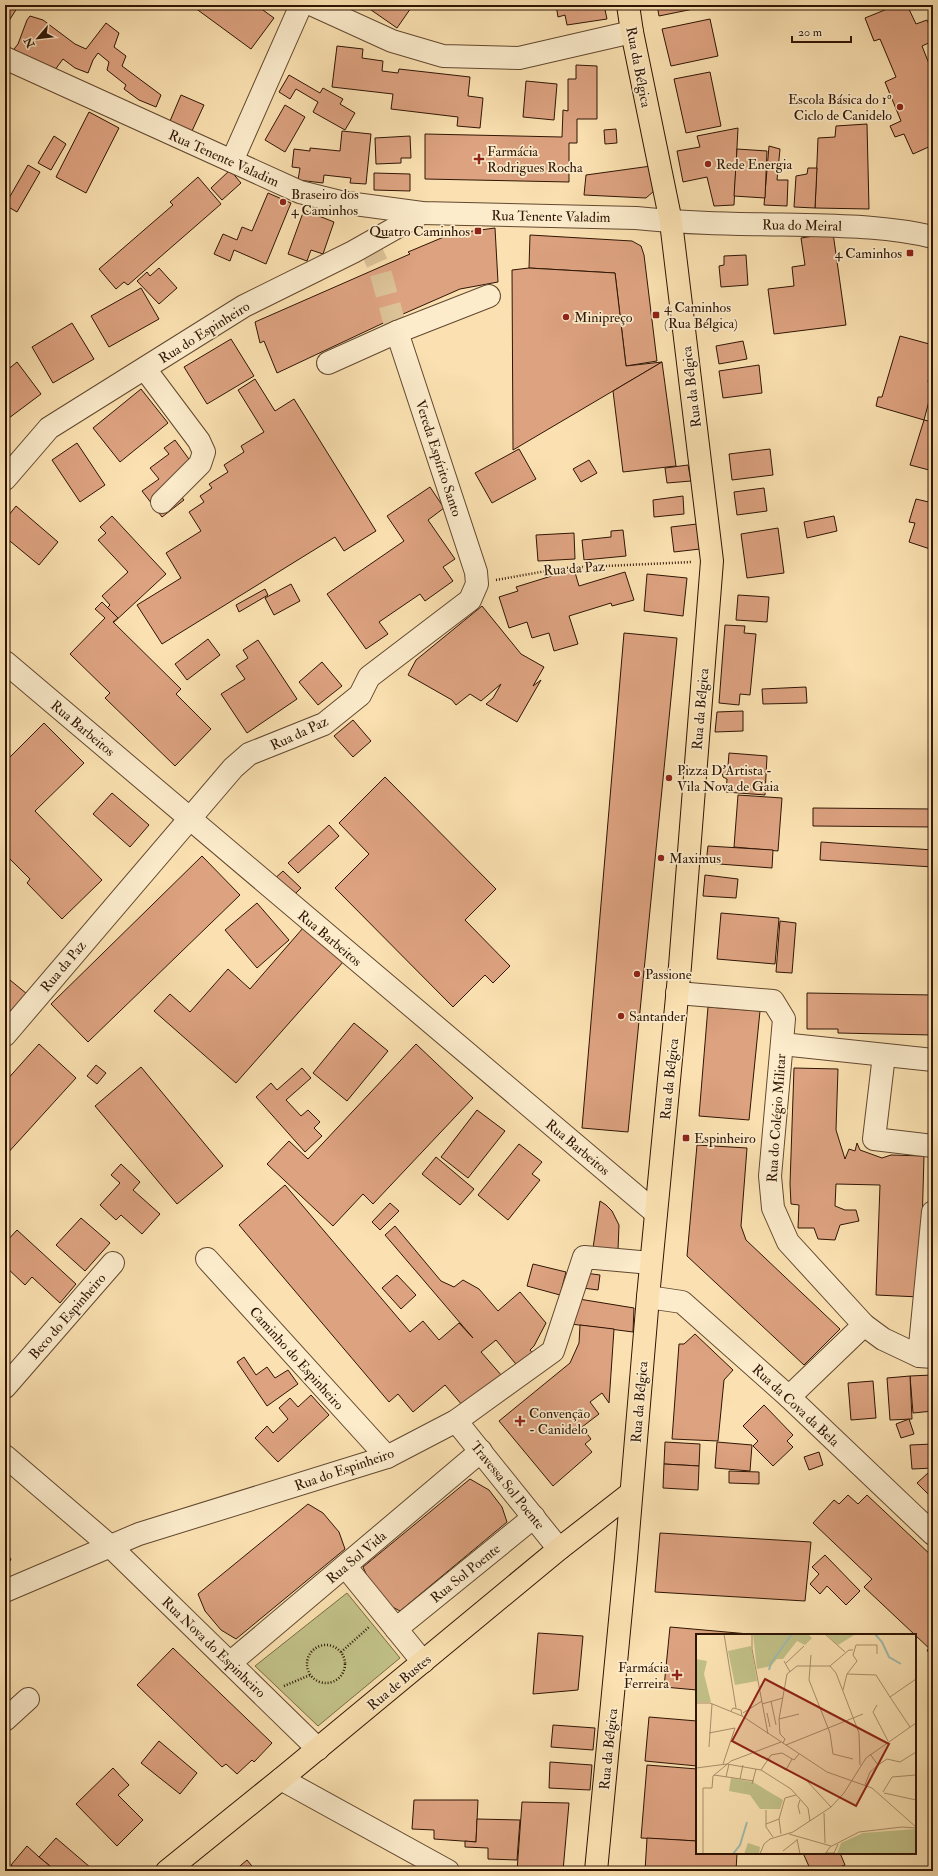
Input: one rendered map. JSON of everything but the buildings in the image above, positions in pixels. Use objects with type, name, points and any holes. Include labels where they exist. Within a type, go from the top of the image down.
[{"type":"main road","name":"Rua da Bélgica","points":[[596,1871],[677,993],[712,561],[671,222],[632,32],[628,5]]},
{"type":"main road","name":"Rua de Bustes","points":[[167,1871],[281,1779],[559,1549],[631,1493]]},
{"type":"street","points":[[232,161],[302,5]]},
{"type":"street","points":[[324,7],[392,41],[443,56],[518,58],[632,32]]},
{"type":"street","name":"Rua Tenente Valadim","points":[[5,58],[300,192],[340,202],[422,213],[636,218],[671,222]]},
{"type":"street","name":"Rua do Espinheiro","points":[[5,479],[49,428],[244,306],[353,252],[422,213]]},
{"type":"street","name":"Rua do Meiral","points":[[671,222],[861,226],[928,233]]},
{"type":"street","points":[[328,363],[397,332],[489,296]]},
{"type":"street","name":"Vereda Espírito Santo","points":[[397,332],[476,572],[477,584]]},
{"type":"street","points":[[145,368],[199,441],[204,452],[200,464],[162,502]]},
{"type":"street","name":"Rua da Paz","points":[[5,1035],[233,768],[249,754],[324,724],[360,695],[369,677],[470,600],[477,584]]},
{"type":"street","name":"Rua Barbeitos","points":[[5,662],[656,1213]]},
{"type":"street","name":"Rua do Colégio Militar","points":[[677,993],[773,1001],[784,1019],[770,1176],[773,1208],[788,1242],[864,1325],[883,1339],[926,1356]]},
{"type":"street","points":[[782,1044],[933,1060]]},
{"type":"street","points":[[884,1055],[874,1139],[933,1146]]},
{"type":"street","points":[[926,1356],[933,1212]]},
{"type":"street","name":"Rua do Espinheiro","points":[[5,1592],[138,1534],[386,1457],[456,1420],[552,1351],[584,1257],[651,1263]]},
{"type":"street","name":"Caminho do Espinheiro","points":[[207,1258],[386,1457]]},
{"type":"street","name":"Beco do Espinheiro","points":[[5,1387],[113,1263]]},
{"type":"street","name":"Rua da Cova da Bela","points":[[648,1297],[682,1302],[790,1397],[933,1534]]},
{"type":"street","points":[[790,1397],[864,1325]]},
{"type":"street","name":"Travessa Sol Poente","points":[[456,1420],[559,1549]]},
{"type":"street","name":"Rua Sol Vida","points":[[230,1663],[481,1451]]},
{"type":"street","points":[[5,1456],[110,1546]]},
{"type":"street","name":"Rua Sol Poente","points":[[390,1621],[534,1517]]},
{"type":"street","name":"Rua Nova do Espinheiro","points":[[110,1546],[318,1748]]},
{"type":"street","points":[[345,1566],[423,1662]]},
{"type":"street","points":[[5,1720],[28,1699]]},
{"type":"street","points":[[281,1779],[448,1871]]},
{"type":"path","name":"Rua da Paz","points":[[477,584],[536,571],[563,568],[712,561]]},
{"type":"path","points":[[341,1652],[390,1621]]},
{"type":"path","points":[[330,1646],[341,1652],[346,1663],[342,1675],[338,1680],[326,1684],[315,1680],[310,1675],[307,1663],[309,1657],[317,1647],[330,1646]]},
{"type":"path","points":[[263,1695],[310,1675]]},
{"type":"green space","points":[[347,1593],[400,1658],[318,1726],[255,1666]]},
{"type":"tunnel","points":[[368,243],[379,267],[397,332]]},
{"type":"place","name":"Escola Básica do 1º Ciclo de Canidelo","points":[[900,107]]},
{"type":"place","name":"Farmácia Rodrigues Rocha","points":[[479,159]]},
{"type":"place","name":"Rede Energia","points":[[708,164]]},
{"type":"place","name":"Braseiro dos 4 Caminhos","points":[[283,202]]},
{"type":"place","name":"Quatro Caminhos","points":[[478,231]]},
{"type":"place","name":"4 Caminhos","points":[[910,253]]},
{"type":"place","name":"4 Caminhos (Rua Bélgica)","points":[[656,315]]},
{"type":"place","name":"Minipreço","points":[[566,317]]},
{"type":"place","name":"Pizza D'Artista - Vila Nova de Gaia","points":[[669,778]]},
{"type":"place","name":"Maximus","points":[[661,858]]},
{"type":"place","name":"Passione","points":[[637,974]]},
{"type":"place","name":"Santander","points":[[621,1016]]},
{"type":"place","name":"Espinheiro","points":[[686,1138]]},
{"type":"place","name":"Convenção - Canidelo","points":[[520,1421]]},
{"type":"place","name":"Farmácia Ferreira","points":[[677,1675]]}]
